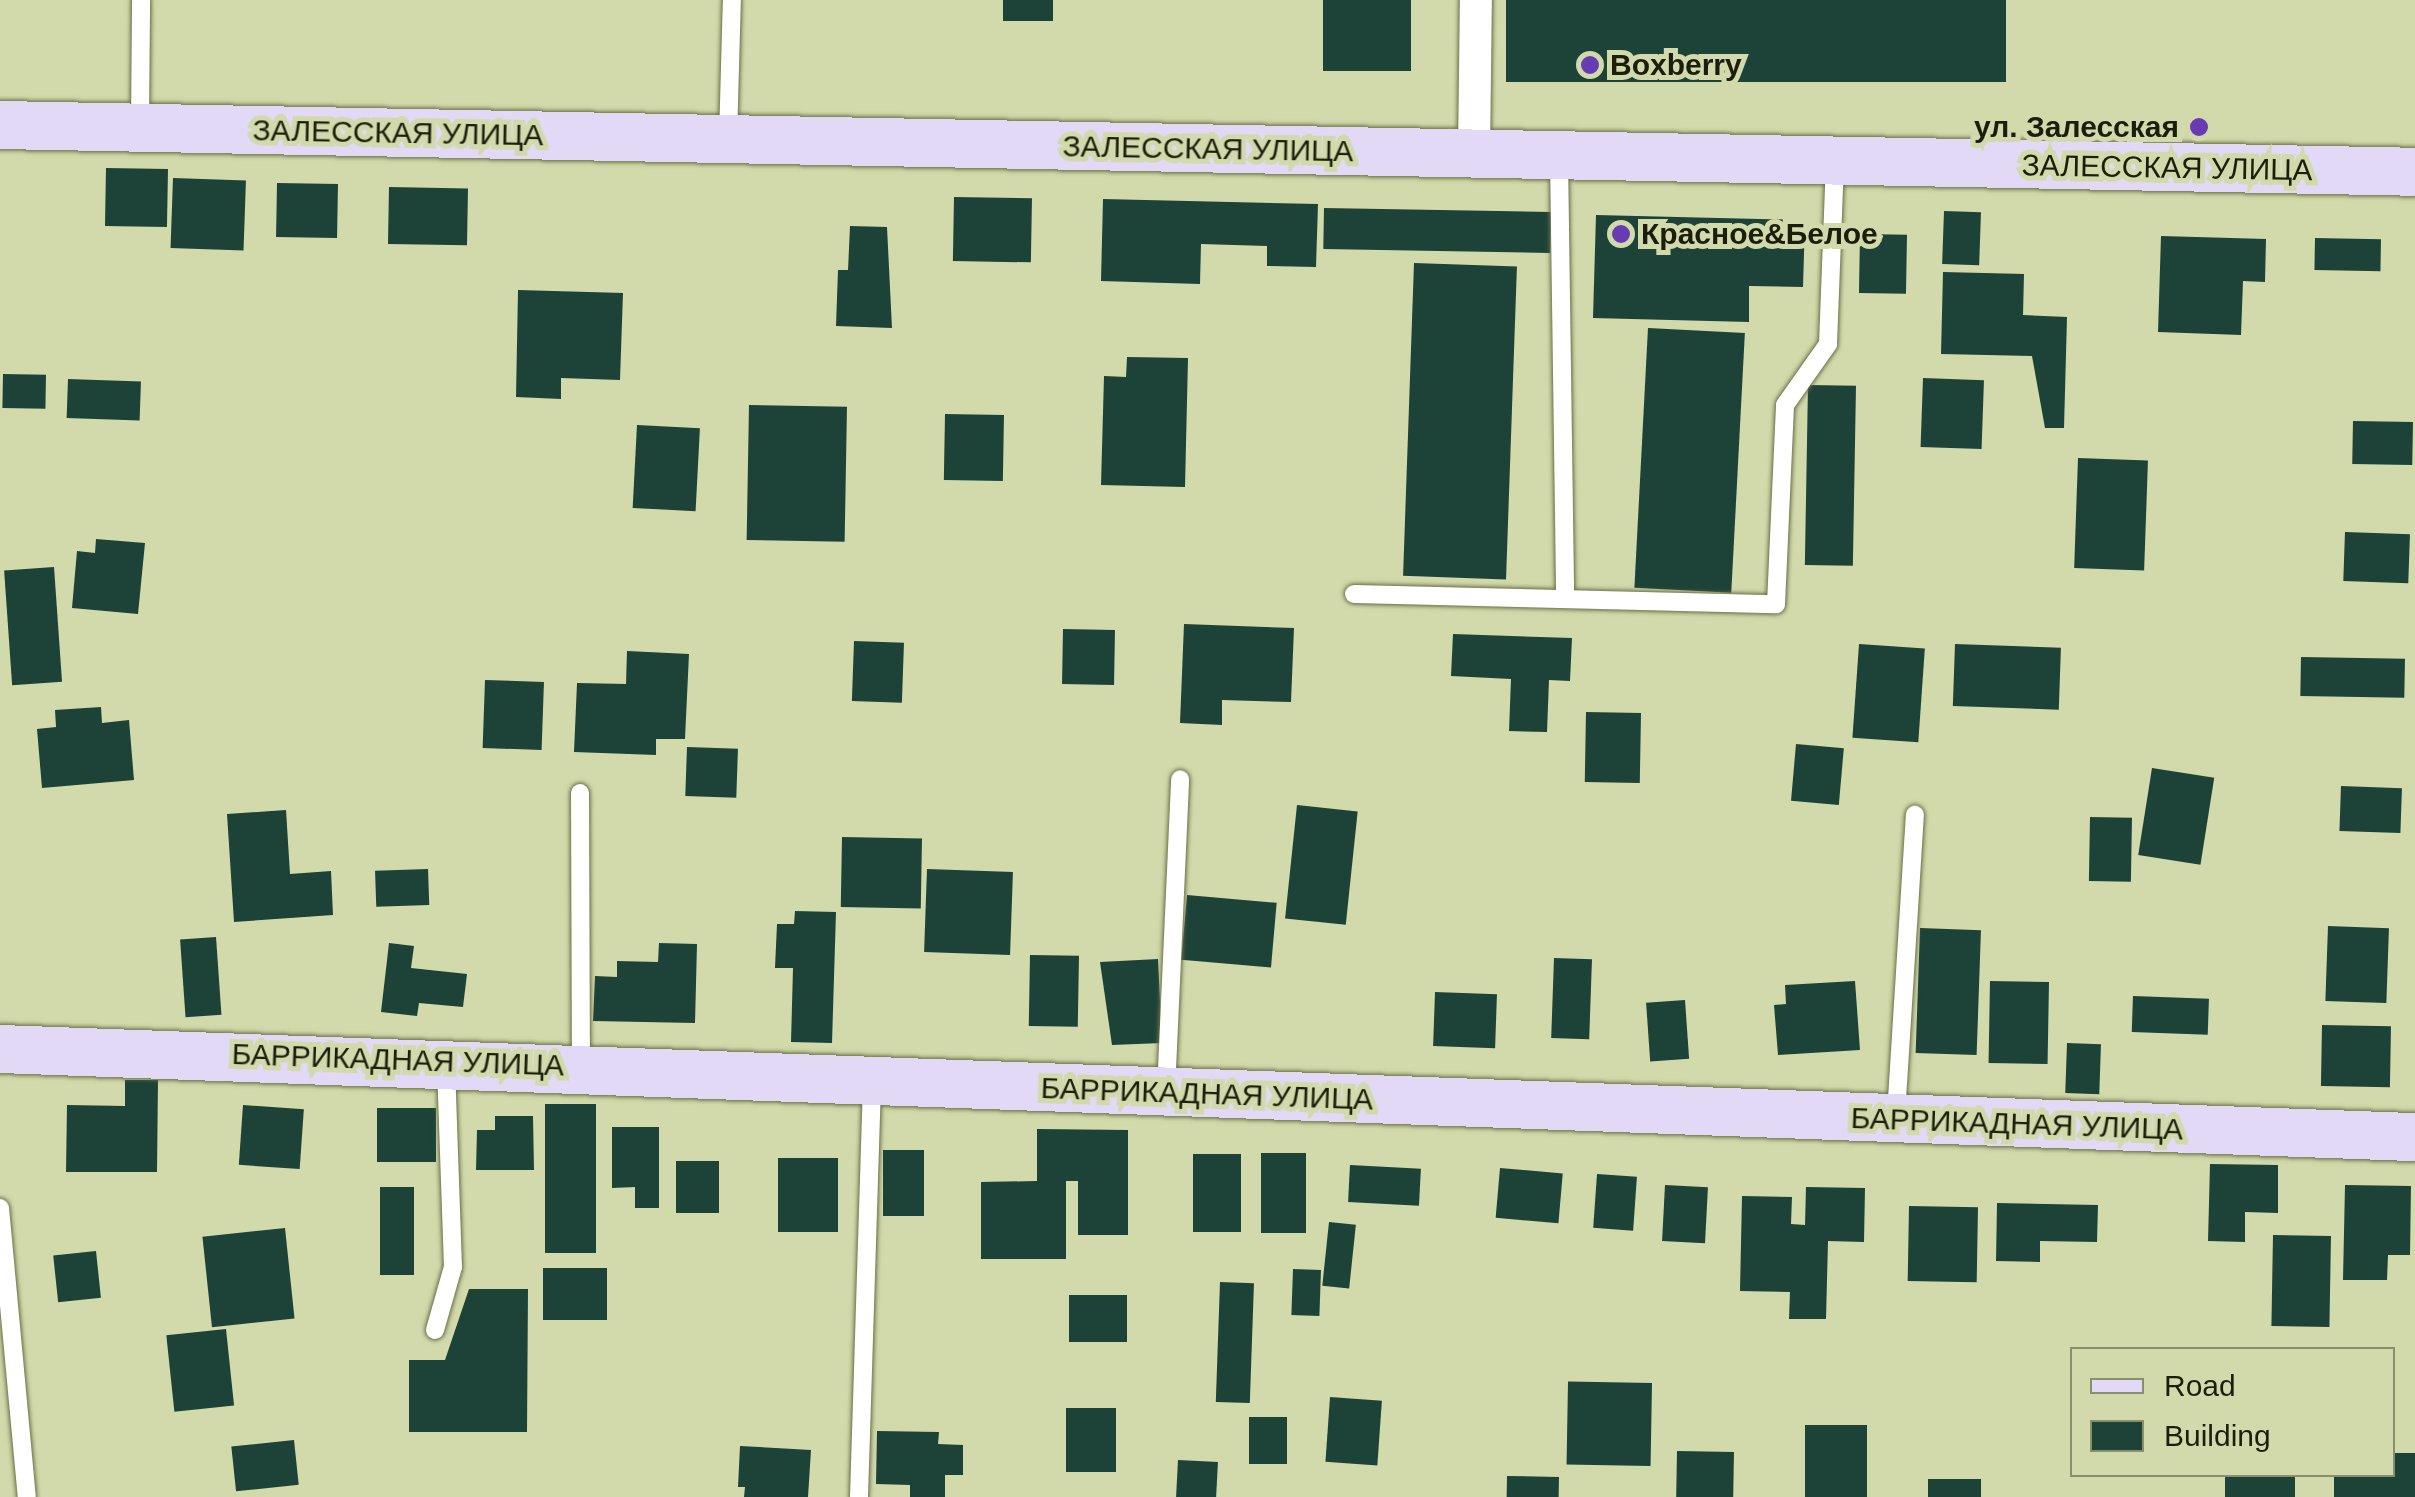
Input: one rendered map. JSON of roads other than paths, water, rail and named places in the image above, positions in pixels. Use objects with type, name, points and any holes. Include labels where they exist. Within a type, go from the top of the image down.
[{"type":"main road","name":"ЗАЛЕССКАЯ УЛИЦА","points":[[0,125],[2415,172]]},
{"type":"main road","name":"БАРРИКАДНАЯ УЛИЦА","points":[[0,1049],[581,1065],[872,1082],[2415,1137]]},
{"type":"street","points":[[1474,154],[1476,0]]},
{"type":"lane","points":[[140,128],[141,0]]},
{"type":"lane","points":[[728,139],[732,0]]},
{"type":"lane","points":[[1559,156],[1564,599]]},
{"type":"lane","points":[[1354,594],[1776,604],[1785,406],[1828,344],[1835,161]]},
{"type":"lane","points":[[1166,1092],[1180,779]]},
{"type":"lane","points":[[580,792],[581,1065]]},
{"type":"lane","points":[[1895,1121],[1915,815]]},
{"type":"lane","points":[[435,1330],[454,1266],[446,1063]]},
{"type":"lane","points":[[859,1497],[872,1082]]},
{"type":"lane","points":[[0,1208],[27,1497]]},
{"type":"place","name":"Boxberry","points":[[1590,65]]},
{"type":"place","name":"ул. Залесская","points":[[2199,127]]},
{"type":"place","name":"Красное&Белое","points":[[1621,234]]}]
